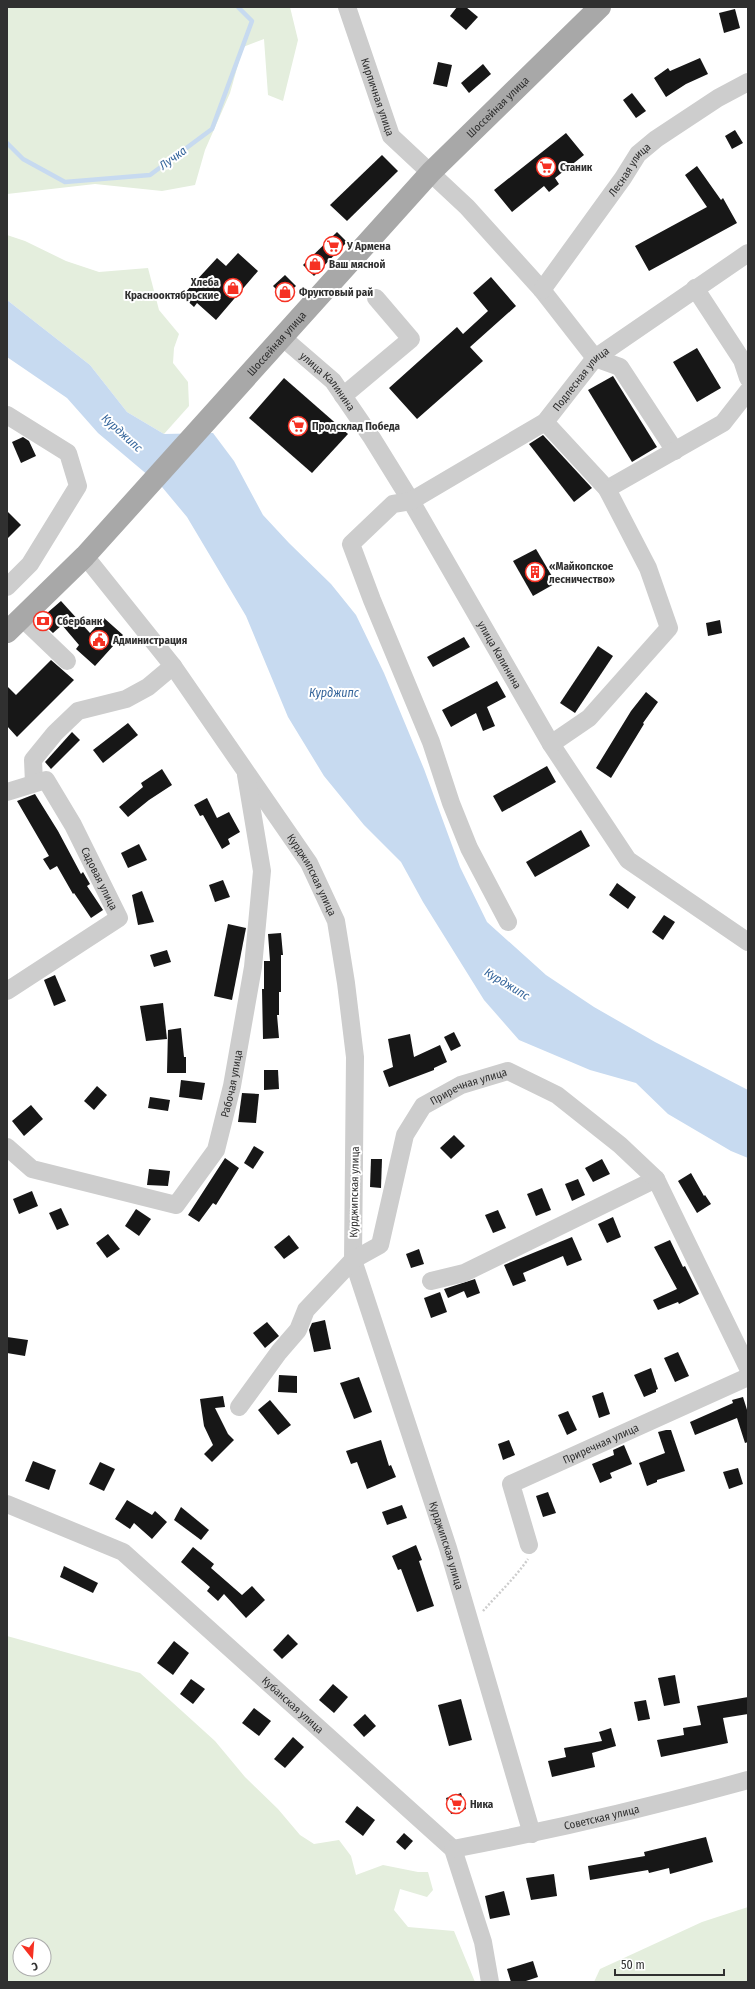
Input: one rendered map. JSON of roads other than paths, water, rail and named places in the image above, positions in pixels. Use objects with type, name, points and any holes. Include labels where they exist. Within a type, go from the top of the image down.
[{"type":"main road","name":"Шоссейная улица","points":[[15,625],[85,556],[431,172],[600,7]]},
{"type":"street","name":"Кирпичная улица","points":[[347,7],[391,136],[467,207],[542,290],[594,358]]},
{"type":"street","name":"Лесная улица","points":[[542,290],[623,178],[638,154],[656,139],[718,98],[748,82]]},
{"type":"street","name":"Подлесная улица","points":[[508,922],[469,848],[451,803],[431,742],[372,600],[351,544],[393,504],[411,501],[545,422],[594,358],[748,253]]},
{"type":"street","points":[[695,288],[742,360],[748,378]]},
{"type":"street","points":[[343,396],[411,339],[376,298]]},
{"type":"street","name":"улица Калинина","points":[[282,337],[333,380],[372,438],[411,501],[551,744],[628,860],[748,942]]},
{"type":"street","points":[[594,358],[620,367],[675,451]]},
{"type":"street","points":[[607,488],[723,423],[748,391]]},
{"type":"street","points":[[7,415],[68,453],[78,486],[30,564],[7,587]]},
{"type":"street","points":[[545,422],[607,488],[648,568],[669,628],[589,718],[551,744]]},
{"type":"street","name":"Курджипская улица","points":[[85,556],[173,666],[245,769],[309,863],[336,921],[346,983],[355,1057],[353,1260],[448,1548],[532,1834]]},
{"type":"street","points":[[15,625],[67,661]]},
{"type":"street","points":[[7,792],[34,783],[33,760],[55,733],[78,711],[126,699],[148,687],[173,666]]},
{"type":"street","name":"Рабочая улица","points":[[7,1147],[32,1170],[176,1205],[216,1150],[232,1086],[253,967],[262,871],[245,769]]},
{"type":"street","name":"Садовая улица","points":[[7,991],[119,918],[73,825],[46,780],[34,783]]},
{"type":"street","name":"Приречная улица","points":[[353,1260],[380,1245],[405,1135],[423,1106],[461,1085],[508,1071],[557,1095],[620,1145],[656,1179],[748,1368]]},
{"type":"street","points":[[431,1281],[464,1273],[656,1179]]},
{"type":"street","points":[[239,1407],[279,1352],[298,1330],[306,1310],[353,1260]]},
{"type":"street","name":"Приречная улица","points":[[529,1545],[511,1484],[748,1377]]},
{"type":"street","name":"Кубанская улица","points":[[7,1504],[123,1552],[453,1849]]},
{"type":"street","name":"Советская улица","points":[[453,1849],[532,1834],[680,1799],[748,1780]]},
{"type":"street","points":[[453,1849],[483,1942],[490,1982]]},
{"type":"water","name":"Курджипс","points":[[7,300],[90,365],[127,412],[164,434],[213,433],[234,461],[263,515],[331,584],[356,615],[384,673],[424,769],[460,867],[487,922],[546,975],[594,1007],[655,1042],[748,1090],[748,1158],[731,1151],[668,1114],[636,1083],[590,1070],[519,1040],[484,1000],[423,902],[401,862],[364,825],[324,776],[288,717],[246,616],[187,517],[162,487],[98,433],[67,398],[7,357]]},
{"type":"waterway","name":"Лучка","points":[[7,143],[23,159],[65,182],[150,175],[212,129],[252,21],[238,7]]},
{"type":"place","name":"Станик","points":[[546,167]]},
{"type":"place","name":"У Армена","points":[[333,246]]},
{"type":"place","name":"Ваш мясной","points":[[315,264]]},
{"type":"place","name":"Хлеба Краснооктябрьские","points":[[233,288]]},
{"type":"place","name":"Фруктовый рай","points":[[285,292]]},
{"type":"place","name":"Продсклад Победа","points":[[298,426]]},
{"type":"place","name":"«Майкопское лесничество»","points":[[535,572]]},
{"type":"place","name":"Сбербанк","points":[[43,621]]},
{"type":"place","name":"Администрация","points":[[99,640]]},
{"type":"place","name":"Ника","points":[[456,1804]]}]
